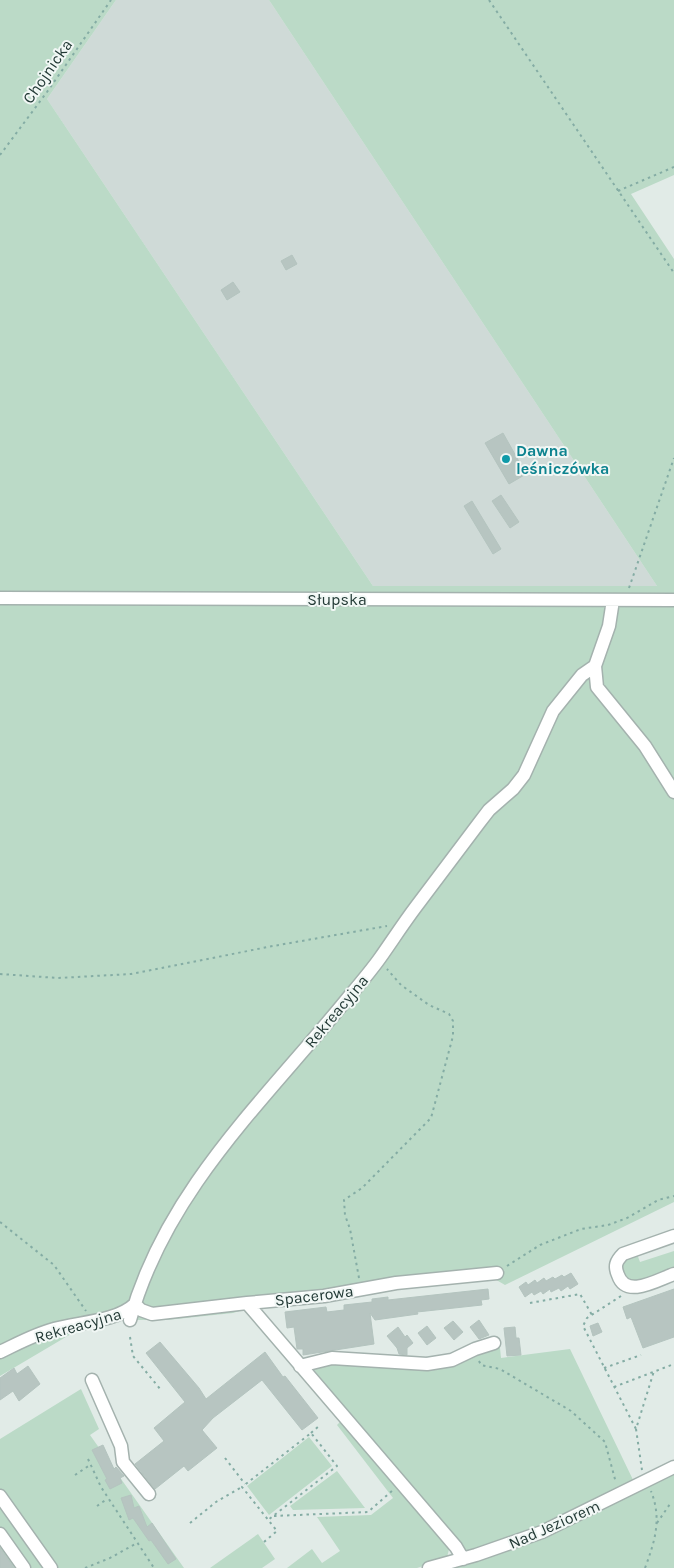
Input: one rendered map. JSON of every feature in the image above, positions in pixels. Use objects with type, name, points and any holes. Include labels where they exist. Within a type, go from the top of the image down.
[{"type":"street","name":"Słupska","points":[[0,598],[674,600]]},
{"type":"street","name":"Rekreacyjna","points":[[0,1352],[52,1330],[124,1312],[135,1304],[138,1292],[159,1244],[190,1190],[238,1128],[346,1001],[479,823],[513,789],[524,775],[553,711],[582,674],[594,666],[608,631],[613,600]]},
{"type":"street","points":[[594,666],[598,687],[645,746],[674,792]]},
{"type":"street","points":[[674,1236],[623,1254],[615,1268],[620,1282],[633,1288],[674,1274]]},
{"type":"street","name":"Spacerowa","points":[[135,1304],[141,1310],[152,1314],[247,1302],[324,1296],[396,1283],[497,1272]]},
{"type":"street","points":[[247,1302],[456,1547],[463,1559]]},
{"type":"street","points":[[130,1320],[135,1304]]},
{"type":"street","points":[[300,1366],[332,1358],[434,1364],[452,1360],[474,1350],[494,1344]]},
{"type":"street","points":[[92,1380],[121,1446],[122,1462],[149,1494]]},
{"type":"street","name":"Nad Jeziorem","points":[[429,1568],[463,1559],[542,1532],[674,1467]]},
{"type":"street","points":[[2,1504],[49,1568]]},
{"type":"street","points":[[0,1534],[24,1568]]},
{"type":"path","name":"Chojnicka","points":[[0,155],[47,92],[111,0]]},
{"type":"path","points":[[489,0],[674,273]]},
{"type":"path","points":[[618,192],[674,167]]},
{"type":"path","points":[[627,593],[674,458]]},
{"type":"path","points":[[0,974],[58,978],[131,974],[273,946],[404,924]]},
{"type":"path","points":[[360,1290],[350,1229],[345,1215],[344,1200],[362,1188],[431,1118],[453,1036],[453,1021],[449,1014],[429,1005],[401,985],[378,960]]},
{"type":"path","points":[[497,1272],[540,1245],[581,1230],[608,1225],[627,1218],[658,1200],[674,1196]]},
{"type":"path","points":[[0,1222],[54,1265],[94,1321]]},
{"type":"path","points":[[633,1288],[592,1315],[584,1322],[584,1328],[636,1428],[641,1467],[656,1507],[657,1523],[652,1551],[645,1568]]},
{"type":"path","points":[[530,1303],[580,1294],[592,1315]]},
{"type":"path","points":[[130,1337],[133,1356],[161,1390]]},
{"type":"path","points":[[474,1350],[481,1365],[500,1369],[571,1411],[606,1442],[619,1495]]},
{"type":"path","points":[[604,1368],[642,1355]]},
{"type":"path","points":[[614,1387],[674,1364]]},
{"type":"path","points":[[636,1428],[654,1371]]},
{"type":"path","points":[[190,1523],[216,1502],[242,1487],[319,1426]]},
{"type":"path","points":[[268,1520],[337,1466],[311,1433]]},
{"type":"path","points":[[225,1458],[245,1484]]},
{"type":"path","points":[[88,1459],[101,1487],[154,1568]]},
{"type":"path","points":[[75,1474],[90,1464]]},
{"type":"path","points":[[242,1487],[277,1531],[264,1542]]},
{"type":"path","points":[[274,1516],[368,1512],[389,1493]]},
{"type":"path","points":[[97,1506],[108,1498]]},
{"type":"path","points":[[657,1523],[670,1504]]},
{"type":"path","points":[[85,1568],[138,1543]]},
{"type":"shaded area","points":[[116,0],[269,0],[657,586],[373,586],[47,99]]},
{"type":"green space","points":[[0,0],[116,0],[47,99],[373,586],[657,586],[269,0],[674,0],[674,175],[631,194],[674,259],[674,1202],[505,1285],[493,1278],[256,1306],[233,1313],[167,1320],[122,1320],[71,1334],[0,1376]]},
{"type":"green space","points":[[674,1251],[674,1270],[640,1280],[628,1278],[624,1274],[623,1266],[626,1259],[637,1254],[640,1262]]},
{"type":"green space","points":[[499,1338],[501,1358],[570,1349],[635,1484],[674,1464],[674,1568],[441,1568],[471,1560],[304,1358],[333,1354],[446,1359],[476,1345]]},
{"type":"green space","points":[[81,1389],[99,1429],[90,1435],[184,1568],[0,1568],[0,1439]]},
{"type":"green space","points":[[341,1421],[449,1549],[447,1558],[417,1568],[287,1568],[312,1549],[322,1563],[340,1551],[317,1517],[371,1515],[393,1498],[337,1425]]},
{"type":"green space","points":[[309,1437],[332,1466],[269,1515],[247,1486]]},
{"type":"green space","points":[[337,1471],[365,1508],[293,1510],[290,1506]]},
{"type":"green space","points":[[258,1534],[275,1559],[262,1568],[210,1568]]},
{"type":"building","points":[[292,255],[297,264],[286,270],[281,261]]},
{"type":"building","points":[[233,282],[240,292],[227,300],[221,290]]},
{"type":"building","name":"Dawna leśniczówka","points":[[503,433],[526,474],[509,484],[485,443]]},
{"type":"building","points":[[501,495],[519,522],[510,528],[492,501]]},
{"type":"building","points":[[472,501],[501,549],[493,554],[464,506]]},
{"type":"building","points":[[571,1273],[578,1284],[570,1289],[568,1286],[561,1291],[559,1288],[551,1292],[550,1289],[543,1294],[541,1291],[534,1295],[532,1292],[525,1297],[519,1287],[526,1282],[528,1285],[535,1280],[537,1283],[544,1278],[546,1281],[562,1275],[564,1277]]},
{"type":"building","points":[[488,1289],[489,1299],[481,1300],[482,1305],[417,1312],[418,1314],[375,1320],[370,1313],[374,1344],[303,1355],[303,1349],[297,1349],[294,1327],[287,1328],[285,1312],[326,1307],[327,1312],[344,1310],[344,1305],[372,1302],[372,1299],[388,1297],[388,1300]]},
{"type":"building","points":[[674,1289],[674,1337],[643,1348],[631,1317],[627,1319],[623,1307]]},
{"type":"building","points":[[479,1320],[489,1335],[479,1339],[470,1327]]},
{"type":"building","points":[[453,1321],[463,1332],[454,1340],[444,1328]]},
{"type":"building","points":[[598,1323],[602,1332],[593,1336],[590,1326]]},
{"type":"building","points":[[427,1326],[436,1338],[427,1345],[418,1333]]},
{"type":"building","points":[[398,1327],[405,1337],[407,1335],[413,1343],[407,1348],[407,1355],[399,1354],[397,1348],[387,1336]]},
{"type":"building","points":[[515,1327],[516,1338],[519,1338],[521,1355],[507,1356],[504,1328]]},
{"type":"building","points":[[160,1342],[206,1399],[265,1352],[283,1377],[285,1376],[318,1418],[302,1430],[262,1380],[213,1418],[202,1430],[217,1448],[188,1471],[184,1466],[155,1489],[135,1464],[164,1441],[154,1428],[185,1402],[146,1353]]},
{"type":"building","points":[[28,1366],[40,1384],[19,1401],[13,1391],[0,1400],[0,1378],[14,1368],[17,1374]]},
{"type":"building","points":[[103,1445],[114,1469],[116,1467],[124,1476],[120,1478],[122,1483],[110,1489],[92,1450]]},
{"type":"building","points":[[131,1495],[134,1508],[139,1506],[147,1527],[152,1523],[176,1559],[168,1564],[133,1518],[129,1520],[121,1498]]},
{"type":"building","points":[[0,1548],[14,1568],[0,1568]]},
{"type":"place","name":"Dawna leśniczówka","points":[[506,459]]}]
